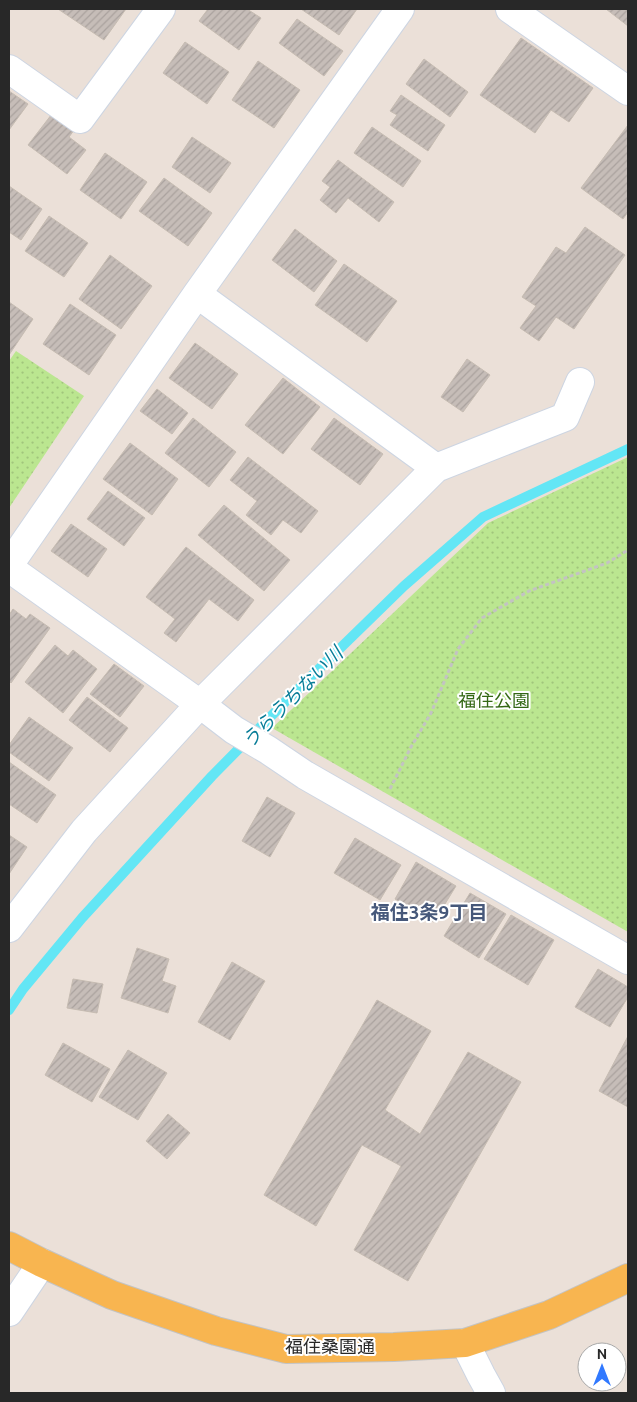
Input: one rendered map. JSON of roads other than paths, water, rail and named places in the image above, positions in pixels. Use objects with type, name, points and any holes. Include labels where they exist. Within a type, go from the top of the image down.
[{"type":"main road","name":"福住桑園通","points":[[9,1246],[42,1264],[112,1295],[216,1331],[286,1349],[465,1344],[548,1315],[628,1278]]},
{"type":"street","points":[[9,69],[80,119],[161,9]]},
{"type":"street","points":[[400,9],[197,294],[9,567],[234,730],[268,750],[304,775],[628,960]]},
{"type":"street","points":[[510,9],[627,89]]},
{"type":"street","points":[[197,294],[436,468]]},
{"type":"street","points":[[9,928],[84,830],[200,704],[436,468],[565,416],[580,382]]},
{"type":"street","points":[[9,1312],[42,1264]]},
{"type":"street","points":[[465,1344],[485,1387]]},
{"type":"waterway","name":"うらうちない川","points":[[9,1010],[23,989],[82,918],[212,776],[404,586],[483,517],[628,449]]},
{"type":"district","name":"福住3条9丁目","points":[[429,912]]},
{"type":"park label","name":"福住公園","points":[[494,701]]}]
